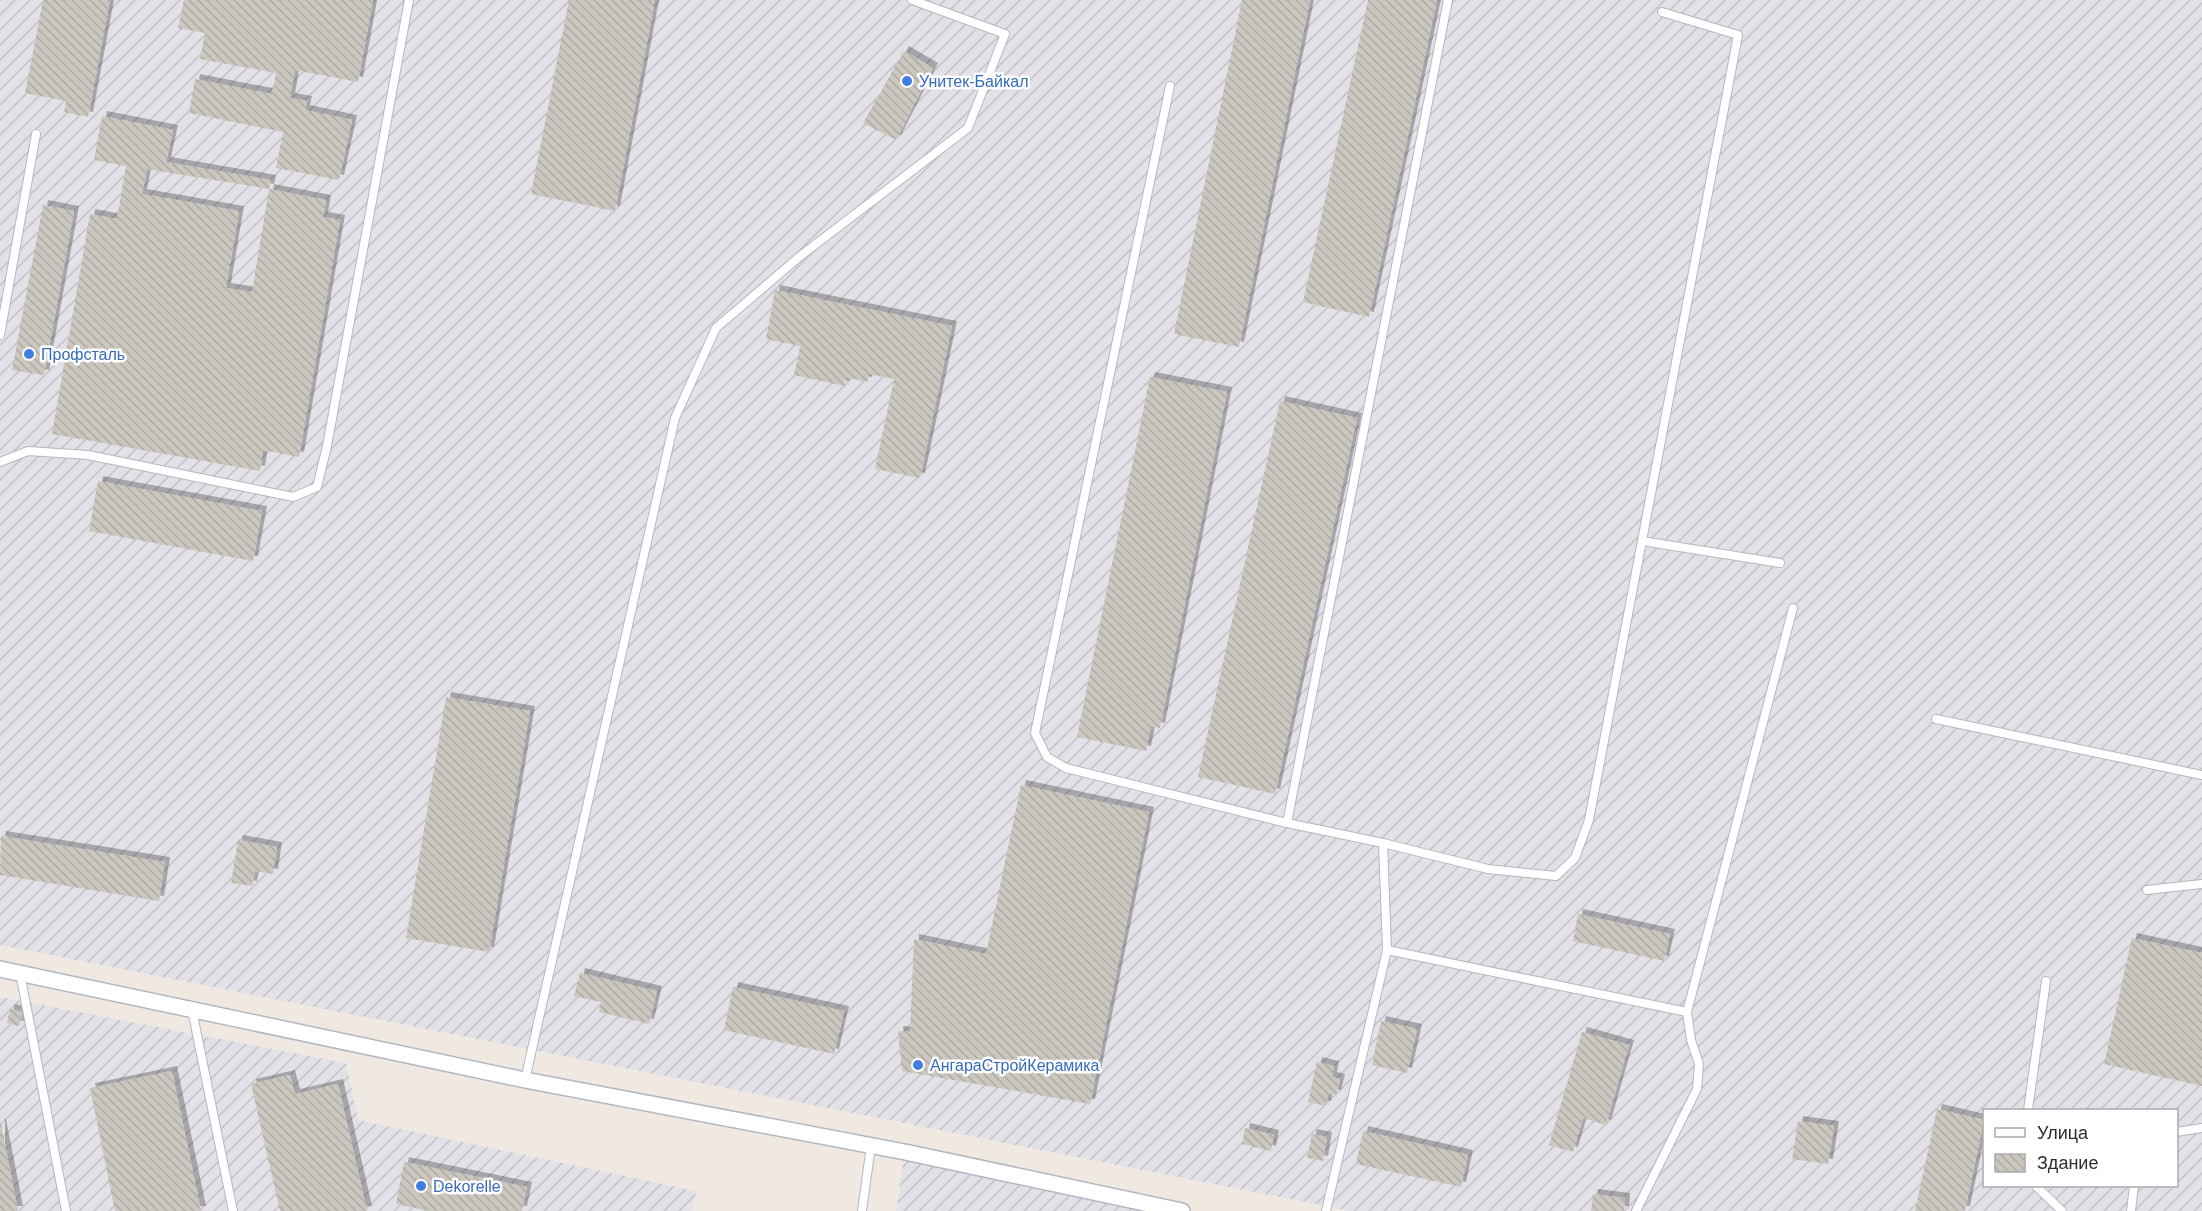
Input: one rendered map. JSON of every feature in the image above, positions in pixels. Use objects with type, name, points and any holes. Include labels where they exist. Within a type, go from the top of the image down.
[{"type":"street","points":[[0,969],[525,1080],[871,1146],[1182,1211]]},
{"type":"lane","points":[[0,462],[28,451],[88,455],[293,497],[316,487],[327,446],[409,0]]},
{"type":"lane","points":[[525,1080],[675,418],[716,328],[799,257],[968,128],[1005,33],[912,0]]},
{"type":"lane","points":[[1287,823],[1448,0]]},
{"type":"lane","points":[[1170,86],[1035,733],[1047,757],[1066,768],[1287,823],[1383,843],[1488,869],[1556,876],[1575,858],[1589,820],[1738,35],[1662,12]]},
{"type":"lane","points":[[0,335],[36,134]]},
{"type":"lane","points":[[1642,540],[1780,563]]},
{"type":"lane","points":[[1636,1211],[1696,1089],[1699,1064],[1691,1040],[1687,1012],[1793,608]]},
{"type":"lane","points":[[1936,719],[2202,775]]},
{"type":"lane","points":[[1326,1211],[1387,950],[1383,843]]},
{"type":"lane","points":[[2147,890],[2202,884]]},
{"type":"lane","points":[[1387,950],[1687,1012]]},
{"type":"lane","points":[[20,974],[66,1211]]},
{"type":"lane","points":[[2028,1109],[2046,981]]},
{"type":"lane","points":[[192,1010],[233,1211]]},
{"type":"lane","points":[[2178,1131],[2202,1128]]},
{"type":"lane","points":[[862,1211],[871,1146]]},
{"type":"lane","points":[[2038,1187],[2062,1211]]},
{"type":"lane","points":[[2131,1211],[2134,1187]]},
{"type":"shaded area","points":[[0,0],[2202,0],[2202,1211],[1351,1211],[0,945]]},
{"type":"shaded area","points":[[0,997],[346,1063],[358,1120],[696,1191],[692,1211],[0,1211]]},
{"type":"shaded area","points":[[905,1152],[1182,1211],[896,1211]]},
{"type":"building","points":[[43,0],[110,0],[88,117],[64,112],[66,101],[25,93]]},
{"type":"building","points":[[184,0],[373,0],[358,82],[295,70],[290,98],[307,101],[305,110],[352,120],[339,180],[276,168],[283,132],[189,113],[195,79],[272,94],[276,73],[200,59],[205,33],[178,28]]},
{"type":"building","points":[[569,0],[655,0],[615,211],[531,194]]},
{"type":"building","points":[[1242,0],[1310,0],[1239,347],[1174,334]]},
{"type":"building","points":[[1368,0],[1437,0],[1369,317],[1303,302]]},
{"type":"building","points":[[904,51],[933,68],[896,140],[863,123]]},
{"type":"building","points":[[102,116],[173,130],[166,162],[271,180],[269,189],[326,200],[323,217],[340,220],[299,457],[263,450],[260,471],[52,434],[90,214],[117,219],[126,166],[94,160]],"holes":[[[147,169],[269,189],[252,292],[226,288],[239,211],[142,194]]]},
{"type":"building","points":[[43,205],[74,211],[44,375],[12,370]]},
{"type":"building","points":[[775,290],[952,326],[920,478],[875,469],[894,379],[869,374],[867,382],[846,377],[844,386],[794,375],[800,346],[766,339]]},
{"type":"building","points":[[1150,377],[1227,392],[1160,728],[1151,726],[1146,751],[1077,737]]},
{"type":"building","points":[[1280,401],[1357,418],[1275,794],[1198,777]]},
{"type":"building","points":[[98,481],[262,511],[253,561],[89,531]]},
{"type":"building","points":[[446,697],[530,711],[489,952],[406,938]]},
{"type":"building","points":[[1021,785],[1149,812],[1090,1104],[902,1071],[898,1031],[910,1032],[914,939],[986,954]]},
{"type":"building","points":[[1,836],[165,862],[159,901],[0,875]]},
{"type":"building","points":[[238,840],[277,847],[273,874],[255,871],[252,886],[231,883]]},
{"type":"building","points":[[1578,914],[1670,934],[1664,961],[1573,941]]},
{"type":"building","points":[[2132,938],[2202,953],[2202,1086],[2104,1064]]},
{"type":"building","points":[[580,973],[657,991],[649,1024],[599,1012],[601,1002],[574,996]]},
{"type":"building","points":[[733,987],[844,1011],[834,1054],[724,1030]]},
{"type":"building","points":[[10,1009],[23,1012],[19,1026],[7,1023]]},
{"type":"building","points":[[1381,1021],[1417,1029],[1407,1073],[1372,1065]]},
{"type":"building","points":[[1582,1032],[1629,1045],[1606,1125],[1583,1118],[1573,1152],[1549,1145]]},
{"type":"building","points":[[1317,1062],[1334,1066],[1332,1077],[1340,1079],[1336,1095],[1328,1093],[1326,1106],[1308,1102]]},
{"type":"building","points":[[172,1071],[201,1211],[115,1211],[90,1088]]},
{"type":"building","points":[[290,1075],[295,1094],[338,1084],[367,1211],[280,1211],[251,1084]]},
{"type":"building","points":[[1937,1109],[1983,1120],[1965,1211],[1915,1211]]},
{"type":"building","points":[[1798,1121],[1834,1126],[1828,1164],[1792,1159]]},
{"type":"building","points":[[1,1124],[18,1211],[0,1211]]},
{"type":"building","points":[[1245,1128],[1274,1135],[1271,1151],[1242,1144]]},
{"type":"building","points":[[1363,1131],[1468,1155],[1461,1187],[1356,1164]]},
{"type":"building","points":[[1312,1134],[1327,1137],[1323,1161],[1307,1158]]},
{"type":"building","points":[[404,1162],[527,1187],[522,1211],[429,1211],[396,1204]]},
{"type":"building","points":[[1593,1194],[1625,1198],[1624,1211],[1591,1211]]},
{"type":"place","name":"Унитек-Байкал","points":[[907,81]]},
{"type":"place","name":"Профсталь","points":[[29,354]]},
{"type":"place","name":"АнгараСтройКерамика","points":[[918,1065]]},
{"type":"place","name":"Dekorelle","points":[[421,1186]]}]
